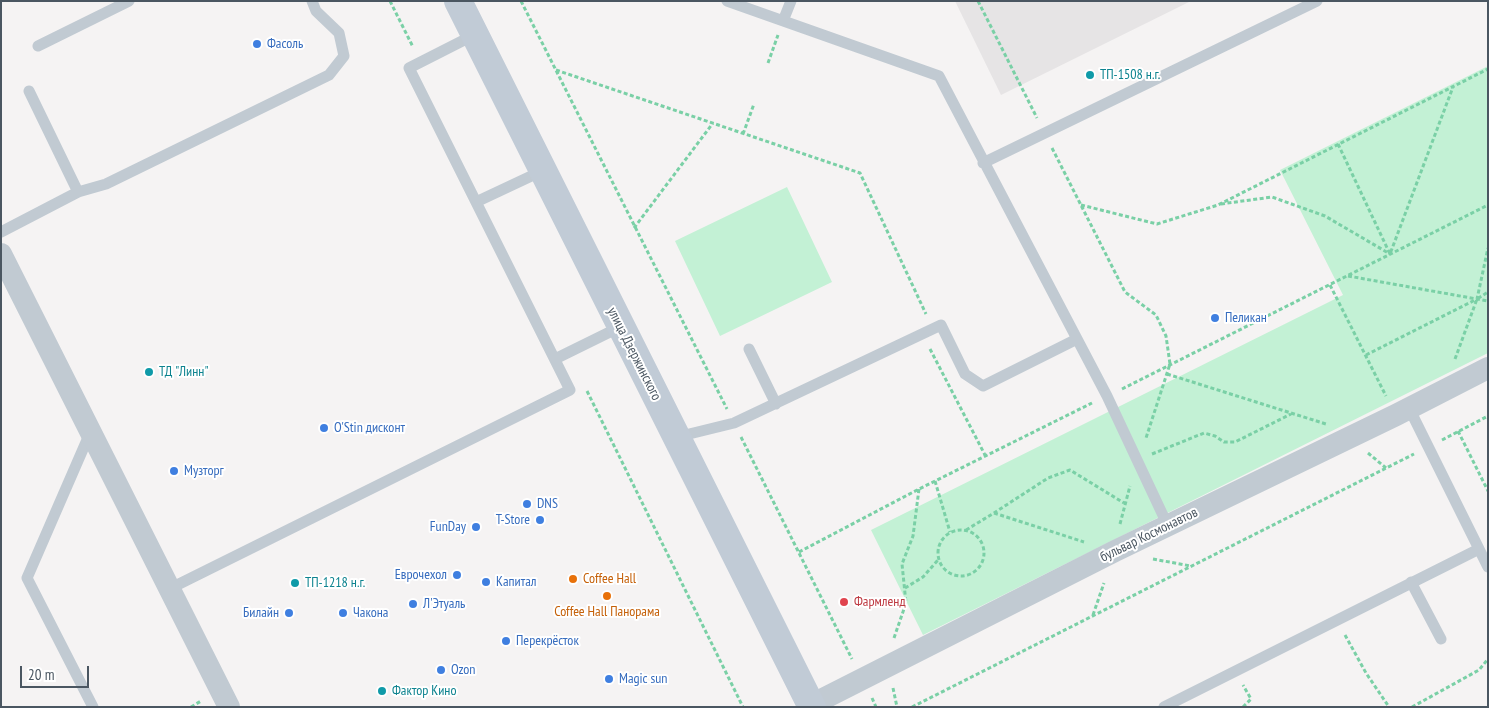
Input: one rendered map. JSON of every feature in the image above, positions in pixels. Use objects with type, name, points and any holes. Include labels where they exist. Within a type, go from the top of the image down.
[{"type":"main road","name":"улица Дзержинского","points":[[458,1],[811,706]]},
{"type":"street","points":[[1,254],[229,707]]},
{"type":"street","name":"бульвар Космонавтов","points":[[811,706],[1168,526],[1350,438],[1488,368]]},
{"type":"lane","points":[[38,46],[129,1]]},
{"type":"lane","points":[[1,232],[78,192],[106,184],[330,75],[344,56],[339,33],[316,11],[312,1]]},
{"type":"lane","points":[[727,1],[939,76],[1107,396],[1168,526]]},
{"type":"lane","points":[[783,21],[791,1]]},
{"type":"lane","points":[[983,162],[1317,1]]},
{"type":"lane","points":[[169,589],[570,390],[409,68],[474,35]]},
{"type":"lane","points":[[30,91],[78,192]]},
{"type":"lane","points":[[476,202],[542,171]]},
{"type":"lane","points":[[676,437],[734,423],[940,326],[964,374],[983,386],[1077,339]]},
{"type":"lane","points":[[555,359],[620,327]]},
{"type":"lane","points":[[749,349],[776,404]]},
{"type":"lane","points":[[1402,412],[1429,446],[1488,567]]},
{"type":"lane","points":[[90,432],[28,578],[94,707]]},
{"type":"lane","points":[[1164,707],[1479,549]]},
{"type":"lane","points":[[1411,582],[1441,639]]},
{"type":"path","points":[[521,1],[876,707]]},
{"type":"path","points":[[978,1],[1125,292],[1156,315],[1166,336],[1170,364]]},
{"type":"path","points":[[768,63],[783,21]]},
{"type":"path","points":[[1218,205],[1488,69]]},
{"type":"path","points":[[555,70],[860,173],[931,323],[929,347],[985,455]]},
{"type":"path","points":[[1390,254],[1453,87]]},
{"type":"path","points":[[743,134],[754,104]]},
{"type":"path","points":[[634,228],[713,124]]},
{"type":"path","points":[[1338,144],[1390,254]]},
{"type":"path","points":[[1081,205],[1157,224],[1218,205],[1272,196],[1325,216],[1390,254]]},
{"type":"path","points":[[799,552],[985,455],[1488,205]]},
{"type":"path","points":[[1444,391],[1477,299],[1488,248]]},
{"type":"path","points":[[1348,276],[1488,301]]},
{"type":"path","points":[[1330,285],[1366,355],[1402,412],[1415,453]]},
{"type":"path","points":[[1366,355],[1488,292]]},
{"type":"path","points":[[1167,374],[1338,428],[1386,468]]},
{"type":"path","points":[[1138,461],[1204,433],[1215,436],[1224,442],[1234,442],[1291,413]]},
{"type":"path","points":[[912,707],[1488,416]]},
{"type":"path","points":[[1458,432],[1488,491]]},
{"type":"path","points":[[904,588],[923,577],[938,560],[939,544],[950,532],[966,530],[1048,478],[1070,470],[1124,502]]},
{"type":"path","points":[[934,481],[950,532]]},
{"type":"path","points":[[897,707],[888,666],[892,644],[906,603],[902,564],[913,536],[919,489]]},
{"type":"path","points":[[938,560],[948,573],[964,576],[978,569],[985,554],[980,539],[966,530]]},
{"type":"path","points":[[1337,620],[1366,673],[1389,707]]},
{"type":"path","points":[[1412,707],[1479,670],[1488,658]]},
{"type":"path","points":[[1237,671],[1251,699],[1243,707]]},
{"type":"path","points":[[191,707],[204,700]]},
{"type":"shaded area","points":[[955,1],[1191,1],[1001,95]]},
{"type":"green space","points":[[1488,66],[1488,353],[923,635],[871,530],[1343,295],[1280,170]]},
{"type":"green space","points":[[787,187],[832,282],[720,336],[675,241]]},
{"type":"place","name":"Фасоль","points":[[257,44]]},
{"type":"place","name":"ТП-1508 н.г.","points":[[1090,75]]},
{"type":"place","name":"Пеликан","points":[[1215,318]]},
{"type":"place","name":"ТД \"Линн\"","points":[[149,372]]},
{"type":"place","name":"O'Stin дисконт","points":[[324,428]]},
{"type":"place","name":"Музторг","points":[[174,471]]},
{"type":"place","name":"DNS","points":[[527,504]]},
{"type":"place","name":"T-Store","points":[[540,520]]},
{"type":"place","name":"FunDay","points":[[476,527]]},
{"type":"place","name":"Еврочехол","points":[[457,575]]},
{"type":"place","name":"Coffee Hall","points":[[573,579]]},
{"type":"place","name":"Капитал","points":[[486,582]]},
{"type":"place","name":"ТП-1218 н.г.","points":[[295,583]]},
{"type":"place","name":"Coffee Hall Панорама","points":[[607,596]]},
{"type":"place","name":"Фармленд","points":[[844,602]]},
{"type":"place","name":"Л'Этуаль","points":[[413,604]]},
{"type":"place","name":"Билайн","points":[[289,613]]},
{"type":"place","name":"Чакона","points":[[343,613]]},
{"type":"place","name":"Перекрёсток","points":[[506,641]]},
{"type":"place","name":"Ozon","points":[[441,670]]},
{"type":"place","name":"Magic sun","points":[[609,679]]},
{"type":"place","name":"Фактор Кино","points":[[382,691]]}]
